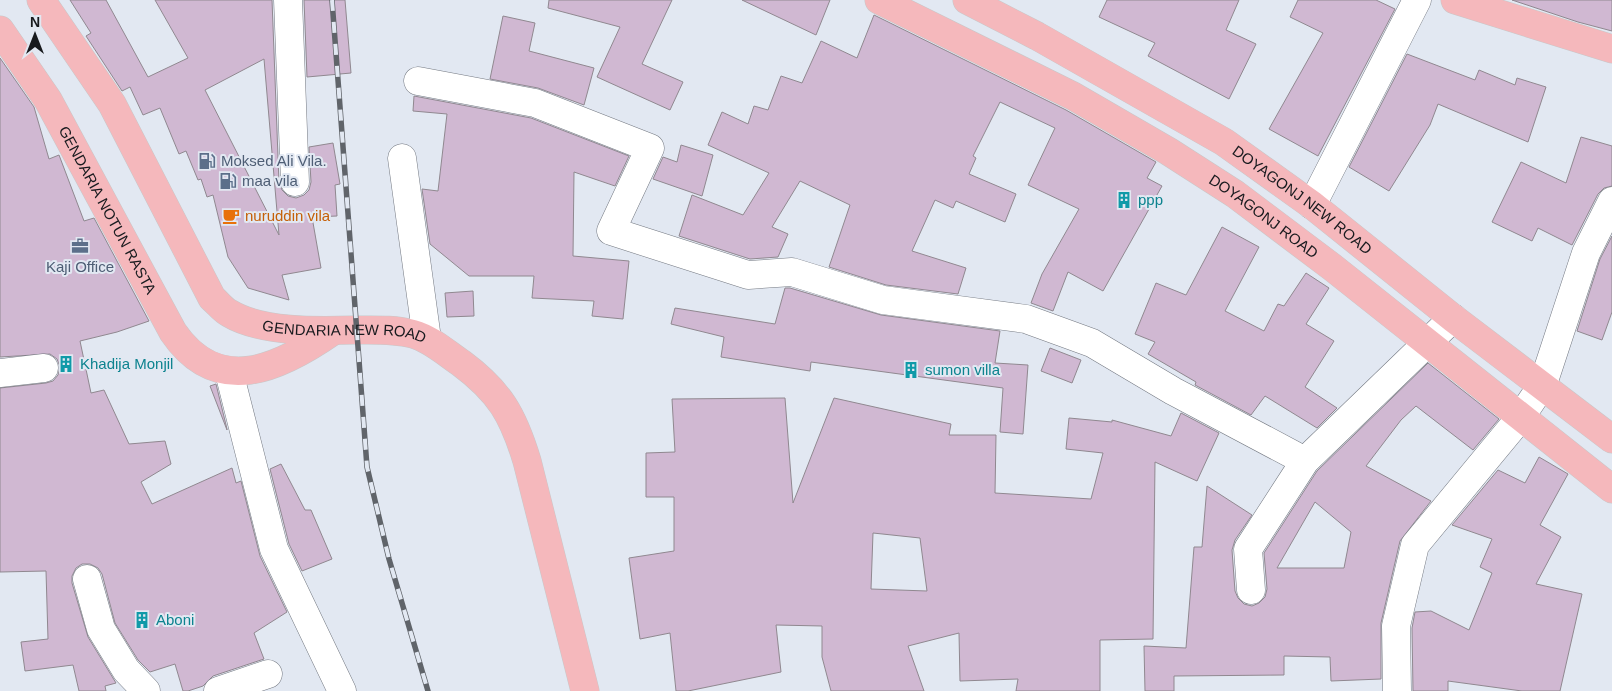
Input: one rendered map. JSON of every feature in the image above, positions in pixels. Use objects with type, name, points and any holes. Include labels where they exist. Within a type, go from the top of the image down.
[{"type":"main road","name":"GENDARIA NEW ROAD","points":[[41,0],[112,104],[212,298],[229,313],[248,321],[272,327],[333,331],[392,330],[427,339],[487,386],[506,406],[518,432],[585,691]]},
{"type":"main road","name":"DOYAGONJ ROAD","points":[[879,0],[1073,96],[1168,151],[1235,194],[1612,489]]},
{"type":"main road","name":"DOYAGONJ NEW ROAD","points":[[966,0],[1038,36],[1224,142],[1312,205],[1453,318],[1612,439]]},
{"type":"main road","points":[[1455,0],[1612,49]]},
{"type":"main road","name":"GENDARIA NOTUN RASTA","points":[[0,30],[48,100],[173,332],[182,345],[192,354],[206,363],[228,372]]},
{"type":"main road","points":[[1394,317],[1415,287]]},
{"type":"main road","points":[[228,372],[264,369],[302,352],[333,331]]},
{"type":"street","points":[[288,0],[295,182]]},
{"type":"street","points":[[1312,205],[1417,0]]},
{"type":"street","points":[[418,81],[535,103],[650,148],[612,231],[748,275],[792,272],[883,300],[1026,318],[1092,343],[1173,391],[1305,461]]},
{"type":"street","points":[[402,158],[427,339]]},
{"type":"street","points":[[1397,691],[1396,626],[1415,545],[1520,418],[1542,384],[1586,253],[1612,201]]},
{"type":"street","points":[[1251,590],[1248,549],[1305,461],[1453,318]]},
{"type":"street","points":[[0,373],[44,368]]},
{"type":"street","points":[[228,372],[274,549],[342,691]]},
{"type":"street","points":[[87,579],[101,629],[126,670],[146,691]]},
{"type":"street","points":[[218,691],[268,674]]},
{"type":"building","points":[[70,0],[106,0],[148,77],[188,58],[155,0],[272,0],[279,183],[282,190],[288,196],[296,198],[304,195],[309,190],[311,182],[309,147],[333,143],[340,184],[335,185],[337,216],[312,217],[321,268],[282,275],[289,300],[248,288],[228,257],[213,195],[207,197],[201,179],[198,180],[186,151],[179,154],[160,108],[143,115],[130,87],[122,91],[86,36],[91,33]],"holes":[[[264,59],[279,235],[205,90]]]},
{"type":"building","points":[[304,0],[345,0],[351,73],[307,77]]},
{"type":"building","points":[[549,0],[672,0],[642,64],[683,82],[670,110],[597,77],[620,27],[548,8]]},
{"type":"building","points":[[742,0],[830,0],[816,35]]},
{"type":"building","points":[[1107,0],[1239,0],[1226,30],[1256,44],[1229,99],[1148,56],[1155,43],[1099,17]]},
{"type":"building","points":[[1298,0],[1376,0],[1395,9],[1318,156],[1269,129],[1323,33],[1290,17]]},
{"type":"building","points":[[1512,0],[1612,0],[1612,31],[1578,22]]},
{"type":"building","points":[[874,15],[1066,110],[1156,162],[1147,178],[1162,186],[1103,291],[1068,272],[1053,311],[1031,303],[1042,274],[1079,209],[1028,185],[1055,128],[1000,102],[973,156],[976,158],[969,174],[1016,194],[1005,222],[956,201],[953,208],[935,200],[912,251],[966,268],[958,294],[886,285],[829,267],[850,205],[800,181],[772,227],[788,234],[778,257],[750,259],[679,236],[692,195],[743,215],[769,173],[708,145],[722,112],[748,124],[754,106],[768,110],[781,76],[802,83],[821,41],[857,58]]},
{"type":"building","points":[[503,16],[535,23],[529,51],[594,68],[584,105],[538,88],[490,79]]},
{"type":"building","points":[[1407,54],[1475,80],[1479,70],[1515,85],[1517,78],[1546,87],[1528,142],[1438,104],[1430,125],[1389,191],[1349,167]]},
{"type":"building","points":[[0,58],[34,107],[49,159],[59,155],[84,221],[94,218],[149,321],[117,332],[80,341],[91,393],[104,390],[129,444],[165,441],[171,464],[141,482],[152,504],[232,468],[236,483],[241,481],[260,556],[287,612],[254,633],[264,659],[213,676],[203,686],[188,691],[183,691],[175,664],[150,672],[138,660],[115,623],[102,574],[98,568],[90,564],[82,564],[76,568],[72,576],[72,583],[88,637],[116,683],[105,686],[106,691],[79,691],[73,665],[25,671],[21,642],[48,639],[46,571],[0,572],[0,388],[53,381],[58,375],[60,367],[57,359],[50,354],[0,357]]},
{"type":"building","points":[[414,96],[531,118],[629,156],[615,186],[574,172],[573,256],[629,261],[623,319],[592,316],[594,301],[532,298],[534,276],[469,276],[430,244],[422,189],[438,191],[447,114],[413,111]]},
{"type":"building","points":[[1581,137],[1612,146],[1612,186],[1604,188],[1598,194],[1572,245],[1538,228],[1532,241],[1492,222],[1521,162],[1566,183]]},
{"type":"building","points":[[681,145],[713,155],[702,196],[653,179],[663,157],[677,162]]},
{"type":"building","points":[[1222,227],[1259,247],[1225,311],[1264,331],[1278,304],[1284,306],[1306,273],[1329,288],[1306,324],[1334,341],[1305,387],[1337,408],[1317,428],[1265,396],[1251,415],[1195,385],[1196,382],[1148,354],[1155,342],[1135,334],[1156,283],[1186,295]]},
{"type":"building","points":[[1612,236],[1612,312],[1602,340],[1577,331],[1600,259]]},
{"type":"building","points":[[785,288],[881,315],[1000,331],[995,363],[1028,365],[1023,434],[1000,432],[1003,388],[811,362],[810,371],[721,357],[724,337],[671,324],[675,308],[775,324]]},
{"type":"building","points":[[473,291],[474,316],[447,317],[445,293]]},
{"type":"building","points":[[1050,348],[1081,360],[1072,383],[1041,371]]},
{"type":"building","points":[[1428,363],[1499,419],[1473,450],[1416,406],[1401,420],[1366,466],[1431,501],[1400,541],[1381,623],[1381,679],[1331,681],[1330,657],[1284,656],[1284,675],[1174,676],[1174,691],[1145,691],[1144,646],[1186,648],[1194,547],[1202,547],[1207,486],[1252,515],[1235,540],[1232,550],[1235,591],[1238,598],[1244,604],[1252,606],[1259,603],[1265,597],[1267,589],[1264,553],[1317,471]],"holes":[[[1315,502],[1351,532],[1344,568],[1277,568]]]},
{"type":"building","points":[[216,384],[227,429],[227,430],[210,386]]},
{"type":"building","points":[[785,398],[793,503],[834,398],[951,424],[949,435],[996,435],[995,493],[1091,499],[1103,453],[1066,449],[1069,418],[1112,422],[1112,420],[1171,436],[1181,413],[1219,433],[1197,481],[1155,462],[1153,639],[1100,640],[1100,691],[1016,691],[1018,679],[960,681],[959,633],[908,646],[924,691],[831,691],[822,657],[822,626],[776,625],[781,672],[688,691],[676,691],[670,633],[640,639],[629,558],[674,551],[674,497],[646,497],[646,453],[675,452],[672,399]],"holes":[[[873,533],[920,538],[927,591],[871,589]]]},
{"type":"building","points":[[1539,457],[1568,474],[1540,525],[1561,537],[1536,584],[1582,594],[1560,691],[1522,691],[1448,681],[1448,691],[1413,691],[1412,628],[1415,612],[1431,611],[1469,630],[1492,573],[1480,567],[1492,539],[1452,525],[1498,470],[1525,483]]},
{"type":"building","points":[[281,464],[305,510],[311,510],[332,559],[302,571],[289,544],[270,469]]},
{"type":"railway","points":[[332,0],[367,467],[389,559],[428,691]]},
{"type":"place","name":"Moksed Ali Vila.","points":[[207,161]]},
{"type":"place","name":"maa vila","points":[[228,181]]},
{"type":"place","name":"ppp","points":[[1124,200]]},
{"type":"place","name":"nuruddin vila","points":[[231,216]]},
{"type":"place","name":"Kaji Office","points":[[80,246]]},
{"type":"place","name":"Khadija Monjil","points":[[66,364]]},
{"type":"place","name":"sumon villa","points":[[911,370]]},
{"type":"place","name":"Aboni","points":[[142,620]]}]
